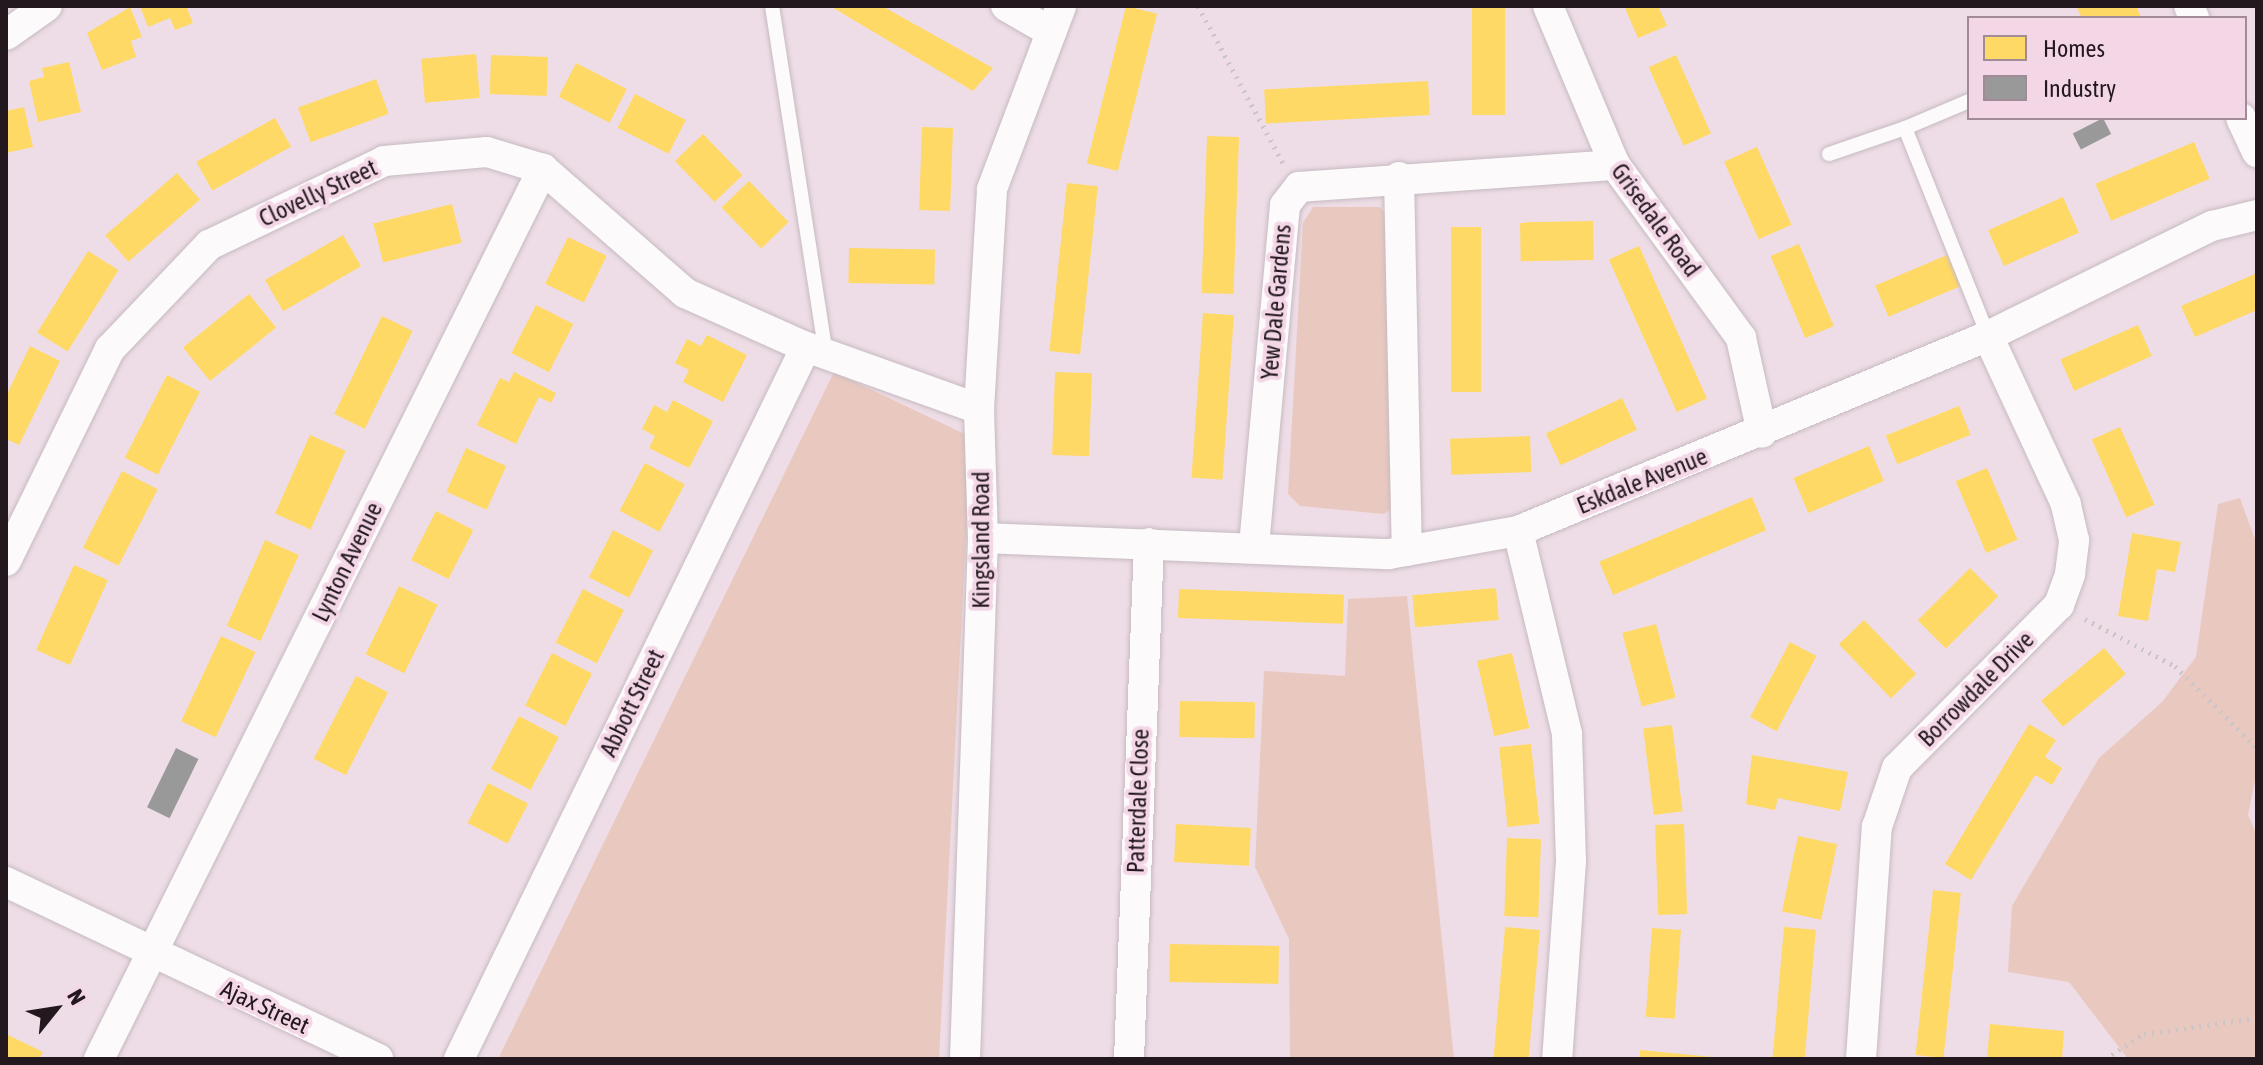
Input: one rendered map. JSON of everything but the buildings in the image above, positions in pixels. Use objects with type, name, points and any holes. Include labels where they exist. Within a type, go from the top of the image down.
[{"type":"street","points":[[6,35],[47,6]]},
{"type":"street","name":"Kingsland Road","points":[[965,1059],[983,538],[979,409],[992,189],[1056,19],[1006,6]]},
{"type":"street","name":"Grisedale Road","points":[[1548,6],[1615,165],[1741,338],[1762,433]]},
{"type":"street","points":[[2242,120],[2257,153]]},
{"type":"street","name":"Clovelly Street","points":[[6,561],[110,349],[209,245],[384,161],[487,152],[543,169],[685,293],[816,351],[979,409]]},
{"type":"street","points":[[1299,187],[1399,177],[1615,165]]},
{"type":"street","name":"Lynton Avenue","points":[[151,954],[543,169]]},
{"type":"street","points":[[1399,177],[1407,551]]},
{"type":"street","name":"Yew Dale Gardens","points":[[1254,546],[1285,205],[1299,187]]},
{"type":"street","name":"Eskdale Avenue","points":[[983,538],[1407,551],[1518,531],[1762,433],[1988,336],[2212,226],[2257,215]]},
{"type":"street","points":[[1988,336],[2066,504],[2074,540],[2059,605]]},
{"type":"street","name":"Abbott Street","points":[[459,1059],[816,351]]},
{"type":"street","points":[[1518,531],[1567,734],[1571,861],[1557,1059]]},
{"type":"street","name":"Patterdale Close","points":[[1129,1059],[1149,543]]},
{"type":"street","name":"Borrowdale Drive","points":[[1861,1059],[1877,827],[1897,768],[2059,605]]},
{"type":"street","name":"Ajax Street","points":[[6,882],[151,954],[378,1059]]},
{"type":"street","points":[[99,1059],[151,954]]},
{"type":"lane","points":[[772,6],[816,351]]},
{"type":"lane","points":[[1829,154],[1905,128],[1967,102]]},
{"type":"lane","points":[[1905,128],[1988,336]]},
{"type":"path","points":[[1198,6],[1299,187]]},
{"type":"path","points":[[2059,605],[2175,666],[2257,748]]},
{"type":"path","points":[[2105,1059],[2144,1034],[2257,1018]]},
{"type":"shaded area","points":[[1313,207],[1380,207],[1390,221],[1394,506],[1384,514],[1300,506],[1288,494],[1303,223]]},
{"type":"shaded area","points":[[834,372],[971,437],[939,1059],[498,1059]]},
{"type":"shaded area","points":[[2240,498],[2257,545],[2257,771],[2248,815],[2257,835],[2257,1059],[2128,1059],[2069,982],[2008,972],[2012,906],[2099,758],[2162,702],[2196,657],[2218,504]]},
{"type":"shaded area","points":[[1407,596],[1454,1059],[1290,1059],[1289,939],[1255,867],[1264,671],[1345,676],[1348,599]]}]
